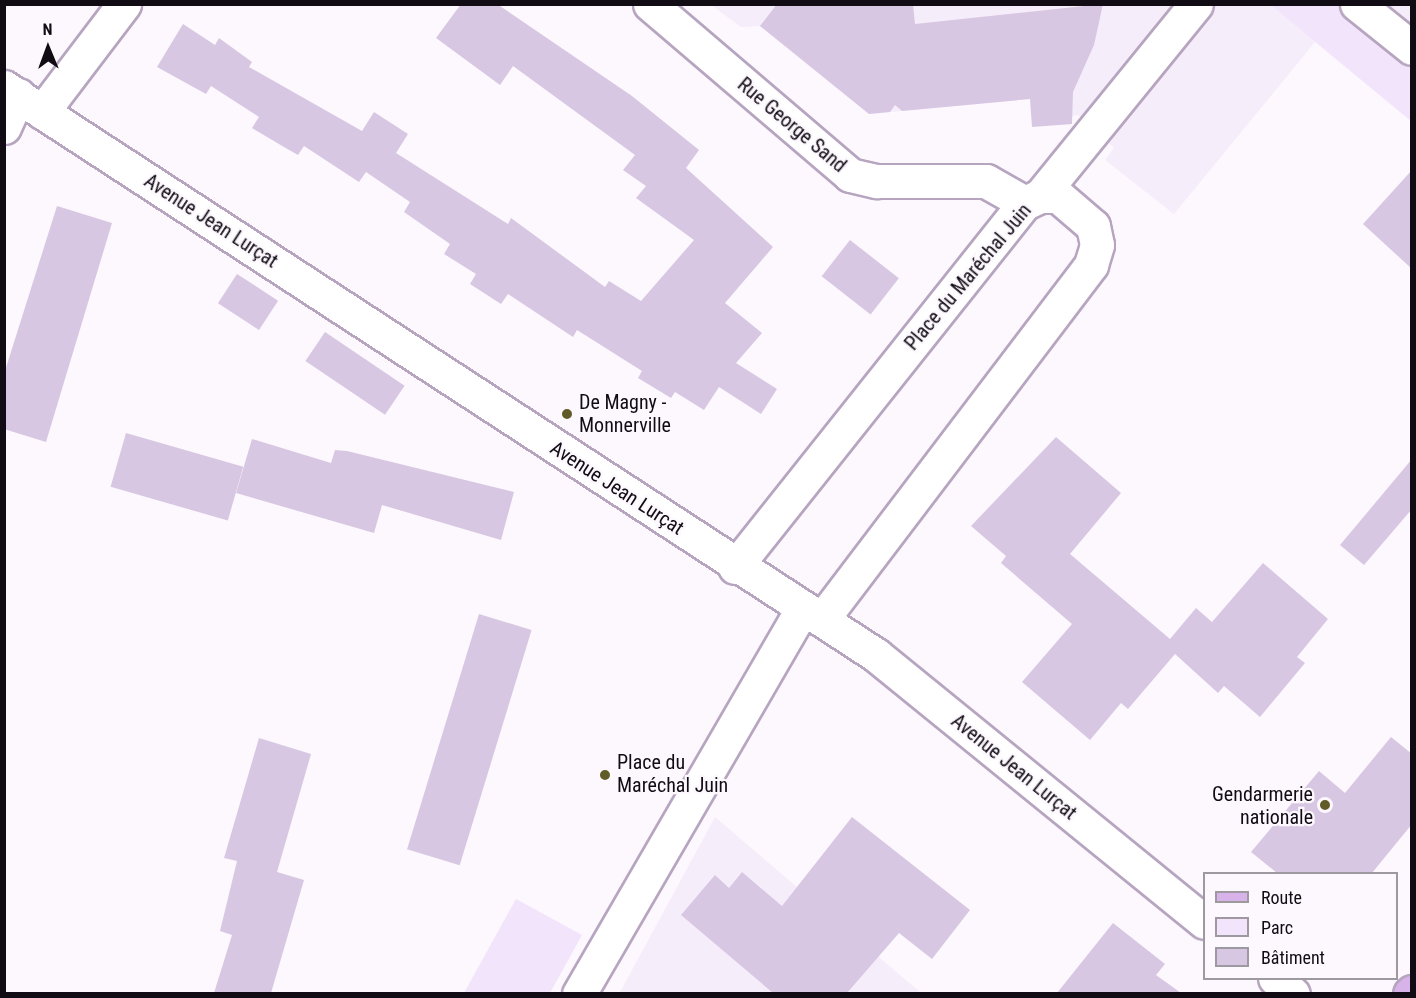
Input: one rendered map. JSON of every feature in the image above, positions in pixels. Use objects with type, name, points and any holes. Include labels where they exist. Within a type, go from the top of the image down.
[{"type":"street","points":[[4,128],[22,98],[124,4]]},
{"type":"street","name":"Rue George Sand","points":[[650,4],[850,175],[877,181],[986,181],[1032,200]]},
{"type":"street","points":[[1032,200],[1196,4]]},
{"type":"street","points":[[1357,4],[1412,48]]},
{"type":"street","name":"Avenue Jean Lurçat","points":[[22,98],[735,567],[876,655],[1203,921]]},
{"type":"street","name":"Place du Maréchal Juin","points":[[579,993],[812,615],[1091,265],[1098,245],[1093,226],[1058,196],[1032,200],[735,567]]},
{"type":"street","points":[[1277,980],[1293,993]]},
{"type":"shaded area","points":[[711,5],[1411,5],[1411,121],[1315,42],[1174,214],[1105,160],[1114,148],[1078,115],[1072,116],[1072,124],[1053,125],[1030,99],[869,114],[760,26],[741,27]]},
{"type":"shaded area","points":[[715,817],[921,993],[619,994]]},
{"type":"green space","points":[[1271,5],[1341,5],[1411,60],[1411,121]]},
{"type":"green space","points":[[516,899],[582,935],[550,993],[464,993]]},
{"type":"building","points":[[461,4],[497,4],[632,96],[699,150],[686,168],[773,247],[725,303],[762,333],[736,363],[777,389],[761,414],[719,387],[704,410],[675,392],[671,398],[638,378],[642,371],[577,330],[573,337],[508,294],[501,304],[470,284],[476,274],[444,254],[450,244],[404,212],[410,202],[366,172],[359,182],[304,146],[298,155],[252,128],[259,117],[211,86],[206,94],[157,67],[183,24],[215,45],[219,38],[252,62],[249,67],[362,131],[374,112],[408,134],[396,153],[508,224],[511,218],[605,287],[609,281],[641,301],[694,240],[636,198],[646,186],[623,170],[635,155],[513,66],[500,85],[436,38]]},
{"type":"building","points":[[777,4],[913,4],[915,24],[1103,4],[1094,45],[1073,92],[1072,124],[1032,127],[1030,99],[902,111],[895,105],[890,112],[869,114],[760,26]]},
{"type":"building","points":[[1412,170],[1412,269],[1363,224]]},
{"type":"building","points":[[57,206],[112,223],[46,442],[4,429],[4,374]]},
{"type":"building","points":[[850,240],[899,278],[871,314],[822,276]]},
{"type":"building","points":[[237,274],[278,301],[259,330],[218,303]]},
{"type":"building","points":[[325,332],[405,386],[385,415],[305,361]]},
{"type":"building","points":[[126,433],[243,467],[228,520],[111,487]]},
{"type":"building","points":[[1056,437],[1121,493],[1070,554],[1170,639],[1196,608],[1212,622],[1263,563],[1328,619],[1297,657],[1305,663],[1260,717],[1224,686],[1218,693],[1175,654],[1128,709],[1121,703],[1090,740],[1022,682],[1072,624],[1001,563],[1006,556],[971,526]]},
{"type":"building","points":[[252,439],[331,463],[335,450],[347,451],[514,492],[501,540],[382,505],[374,533],[236,493]]},
{"type":"building","points":[[1412,459],[1412,509],[1364,565],[1340,545]]},
{"type":"building","points":[[479,614],[532,630],[460,865],[407,849]]},
{"type":"building","name":"Gendarmerie nationale","points":[[1391,737],[1412,754],[1412,824],[1373,872],[1276,872],[1251,852],[1319,771],[1345,793]]},
{"type":"building","points":[[259,738],[311,754],[277,872],[304,880],[271,993],[214,993],[232,935],[220,931],[237,861],[224,858]]},
{"type":"building","points":[[852,817],[970,910],[932,959],[899,933],[847,993],[773,993],[681,915],[715,875],[729,888],[742,872],[782,906]]},
{"type":"building","points":[[1113,923],[1165,964],[1156,975],[1181,993],[1057,993]]},
{"type":"place","name":"De Magny - Monnerville","points":[[567,414]]},
{"type":"place","name":"Place du Maréchal Juin","points":[[605,775]]},
{"type":"place","name":"Gendarmerie nationale","points":[[1325,805]]}]
